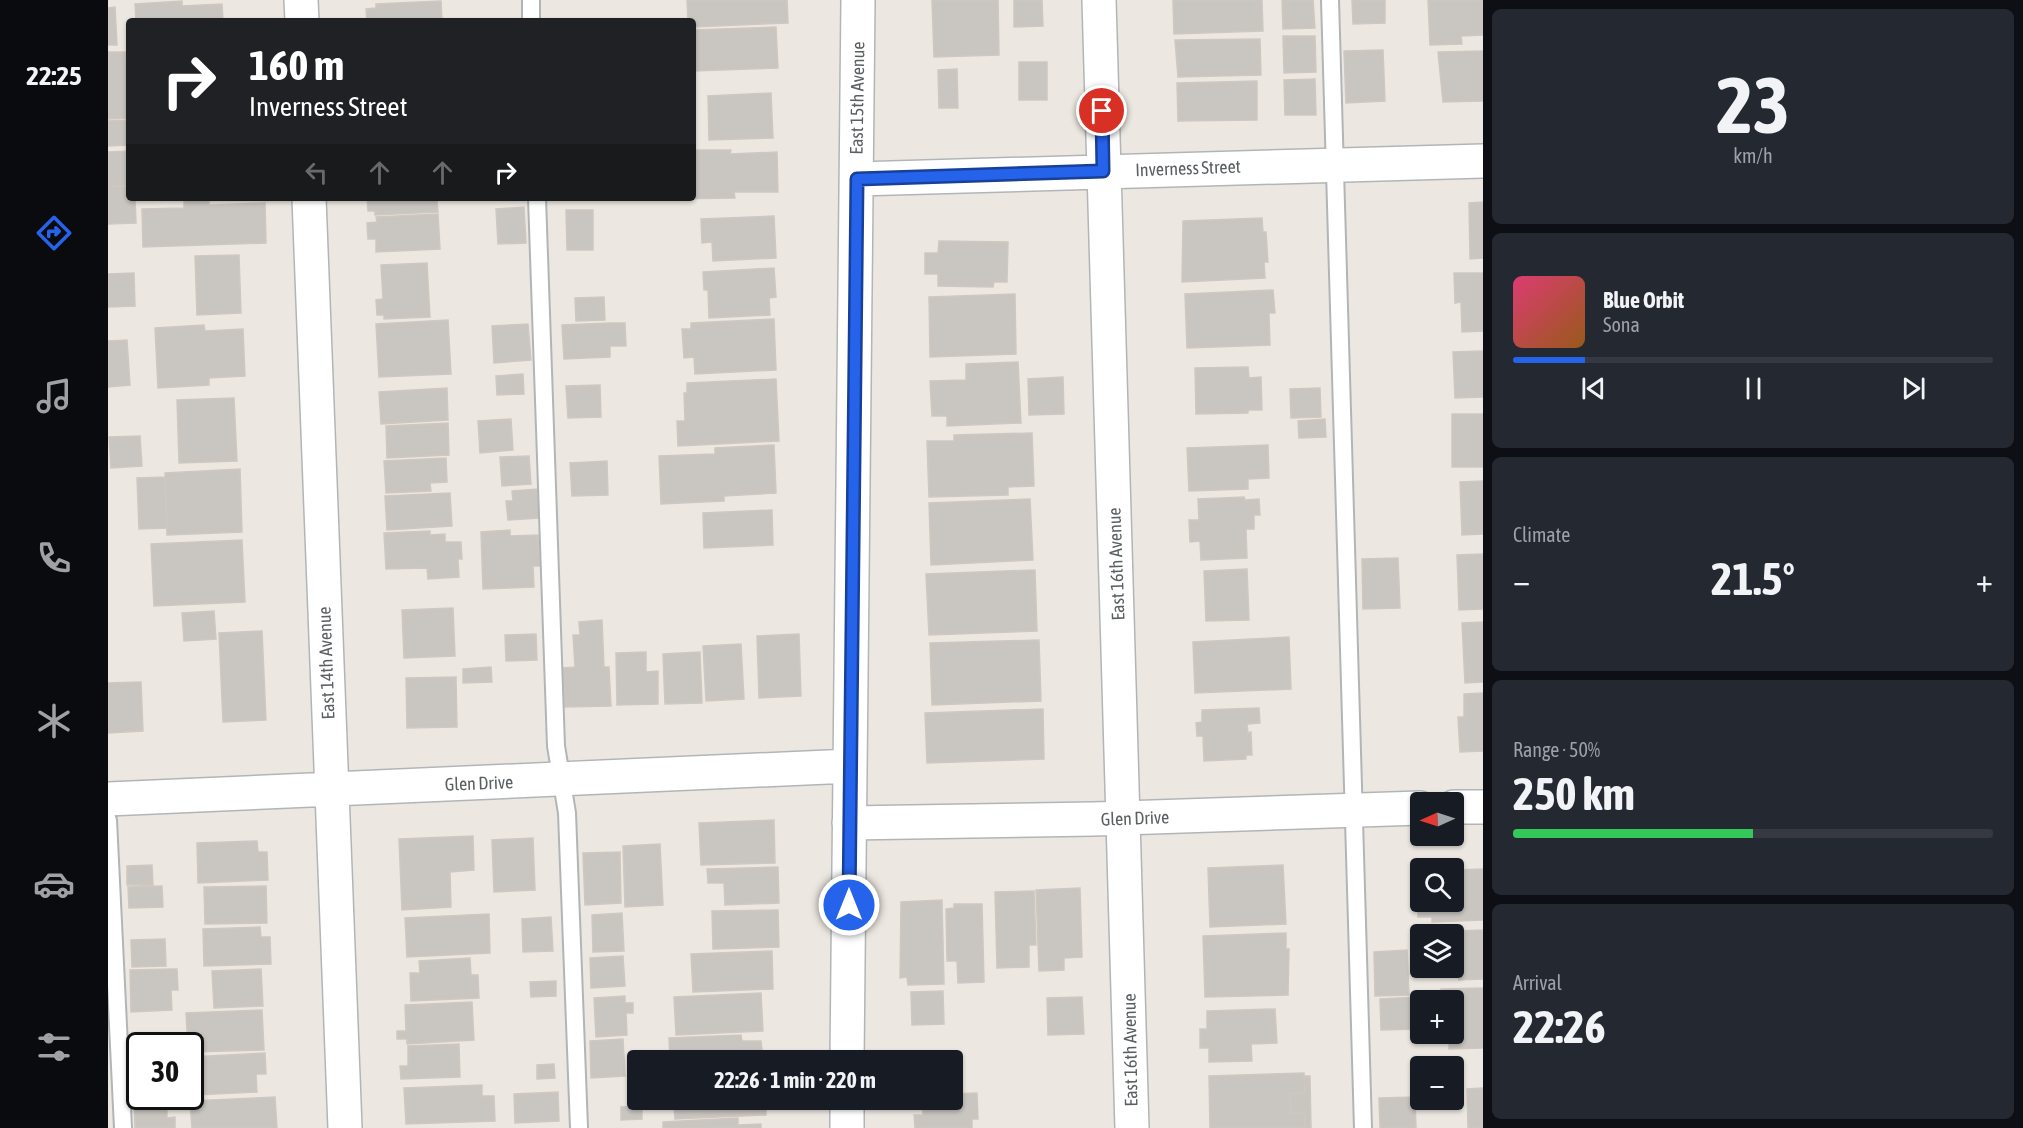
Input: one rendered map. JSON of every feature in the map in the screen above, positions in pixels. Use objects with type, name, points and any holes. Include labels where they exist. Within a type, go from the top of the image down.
[{"type":"street","points":[[301,0],[302,18]]},
{"type":"street","name":"East 15th Avenue","points":[[848,1050],[858,0]]},
{"type":"street","name":"East 16th Avenue","points":[[1099,0],[1125,818],[1132,1128]]},
{"type":"street","name":"Inverness Street","points":[[857,179],[1483,161]]},
{"type":"street","name":"East 14th Avenue","points":[[309,201],[345,1128]]},
{"type":"street","name":"Glen Drive","points":[[108,799],[850,766]]},
{"type":"street","points":[[1464,807],[1483,807]]},
{"type":"street","name":"Glen Drive","points":[[849,823],[1125,818],[1410,808]]},
{"type":"street","points":[[847,1110],[847,1128]]},
{"type":"lane","points":[[531,0],[531,18]]},
{"type":"lane","points":[[1330,0],[1351,810],[1363,1128]]},
{"type":"lane","points":[[537,201],[556,746],[567,813],[579,1128]]},
{"type":"lane","points":[[108,820],[123,1128]]},
{"type":"building","points":[[687,0],[787,0],[788,23],[696,27],[696,18],[688,18]]},
{"type":"building","points":[[932,0],[998,0],[999,55],[934,57]]},
{"type":"building","points":[[1014,0],[1042,0],[1043,26],[1014,27]]},
{"type":"building","points":[[1173,0],[1262,0],[1263,31],[1174,34]]},
{"type":"building","points":[[1282,0],[1313,0],[1315,28],[1283,29]]},
{"type":"building","points":[[1352,0],[1385,0],[1385,23],[1353,24]]},
{"type":"building","points":[[1428,0],[1483,0],[1483,35],[1461,36],[1462,44],[1430,45]]},
{"type":"building","points":[[182,1],[182,6],[222,4],[223,18],[136,18],[135,4]]},
{"type":"building","points":[[441,1],[442,18],[367,18],[366,9],[376,8],[376,4]]},
{"type":"building","points":[[115,7],[117,45],[108,45],[108,8]]},
{"type":"building","points":[[776,27],[778,68],[696,71],[696,30]]},
{"type":"building","points":[[1283,36],[1315,36],[1316,72],[1284,73]]},
{"type":"building","points":[[1260,39],[1261,75],[1178,77],[1175,40]]},
{"type":"building","points":[[1383,50],[1385,101],[1346,103],[1344,51]]},
{"type":"building","points":[[1483,51],[1483,101],[1443,102],[1438,52]]},
{"type":"building","points":[[108,52],[126,52],[126,118],[108,119]]},
{"type":"building","points":[[1019,62],[1047,62],[1047,100],[1019,100]]},
{"type":"building","points":[[957,69],[958,108],[939,108],[938,70]]},
{"type":"building","points":[[1315,79],[1316,115],[1285,115],[1284,80]]},
{"type":"building","points":[[1257,81],[1257,120],[1178,121],[1177,83]]},
{"type":"building","points":[[771,93],[773,138],[709,140],[708,96]]},
{"type":"building","points":[[126,120],[126,145],[108,146],[108,121]]},
{"type":"building","points":[[696,150],[731,150],[730,154],[777,152],[778,192],[734,192],[735,198],[696,199]]},
{"type":"building","points":[[126,151],[126,185],[108,187],[108,152]]},
{"type":"building","points":[[126,186],[126,201],[135,201],[136,223],[108,224],[108,187]]},
{"type":"building","points":[[184,201],[209,201],[209,205],[265,203],[266,243],[143,247],[142,209],[184,208]]},
{"type":"building","points":[[367,201],[437,201],[438,212],[375,215],[375,211],[368,211]]},
{"type":"building","points":[[1483,202],[1483,258],[1470,259],[1469,203]]},
{"type":"building","points":[[524,207],[526,243],[498,244],[496,209]]},
{"type":"building","points":[[566,210],[593,210],[593,250],[567,250]]},
{"type":"building","points":[[438,214],[440,249],[376,252],[376,239],[368,239],[367,223],[377,222],[376,217]]},
{"type":"building","points":[[774,216],[776,258],[713,261],[712,242],[702,243],[701,219]]},
{"type":"building","points":[[1262,218],[1263,232],[1266,232],[1268,262],[1264,262],[1265,278],[1182,282],[1183,221]]},
{"type":"building","points":[[939,241],[1008,242],[1007,282],[994,282],[993,287],[938,286],[938,274],[925,274],[925,253],[938,253]]},
{"type":"building","points":[[239,255],[241,313],[197,315],[195,256]]},
{"type":"building","points":[[427,263],[430,317],[384,319],[384,315],[377,315],[376,300],[383,299],[381,265]]},
{"type":"building","points":[[774,268],[776,297],[769,298],[770,315],[709,318],[708,290],[704,290],[703,272]]},
{"type":"building","points":[[134,273],[135,306],[108,307],[108,274]]},
{"type":"building","points":[[1454,273],[1483,273],[1483,331],[1462,332],[1461,302],[1455,303]]},
{"type":"building","points":[[1273,290],[1275,313],[1269,313],[1270,345],[1187,348],[1185,294]]},
{"type":"building","points":[[1015,294],[1016,354],[930,357],[929,297]]},
{"type":"building","points":[[604,297],[605,320],[576,321],[575,298]]},
{"type":"building","points":[[774,319],[776,370],[695,374],[694,357],[684,358],[682,329],[691,329],[691,323]]},
{"type":"building","points":[[448,320],[451,374],[379,377],[376,324]]},
{"type":"building","points":[[625,323],[626,346],[610,346],[610,357],[564,359],[562,325]]},
{"type":"building","points":[[528,324],[531,360],[494,363],[492,326]]},
{"type":"building","points":[[204,325],[205,331],[243,329],[245,376],[209,378],[209,385],[158,388],[155,328]]},
{"type":"building","points":[[127,340],[130,385],[108,387],[108,341]]},
{"type":"building","points":[[1483,351],[1483,397],[1455,398],[1453,352]]},
{"type":"building","points":[[1018,362],[1021,423],[947,426],[947,416],[932,416],[930,381],[966,380],[966,364]]},
{"type":"building","points":[[1248,367],[1249,378],[1261,377],[1262,410],[1248,410],[1248,413],[1196,414],[1195,368]]},
{"type":"building","points":[[523,374],[524,394],[497,395],[496,376]]},
{"type":"building","points":[[1063,377],[1064,414],[1029,415],[1028,379]]},
{"type":"building","points":[[776,379],[779,441],[678,446],[677,421],[685,421],[684,393],[687,393],[687,383]]},
{"type":"building","points":[[600,385],[601,417],[568,418],[566,386]]},
{"type":"building","points":[[447,388],[448,420],[381,424],[379,392]]},
{"type":"building","points":[[1320,388],[1321,417],[1291,418],[1290,389]]},
{"type":"building","points":[[234,398],[237,461],[179,463],[177,400]]},
{"type":"building","points":[[1452,414],[1483,414],[1483,467],[1452,467]]},
{"type":"building","points":[[511,419],[513,450],[480,453],[478,421]]},
{"type":"building","points":[[1325,419],[1326,437],[1299,438],[1298,421]]},
{"type":"building","points":[[448,423],[449,455],[387,458],[386,426]]},
{"type":"building","points":[[1032,433],[1034,486],[1008,487],[1008,495],[929,497],[927,441],[954,441],[954,435]]},
{"type":"building","points":[[140,436],[142,466],[111,468],[109,437]]},
{"type":"building","points":[[774,445],[776,493],[724,496],[724,501],[661,504],[659,456],[715,454],[715,448]]},
{"type":"building","points":[[1268,445],[1269,478],[1248,479],[1248,489],[1189,491],[1187,448]]},
{"type":"building","points":[[529,456],[531,484],[502,486],[500,457]]},
{"type":"building","points":[[446,458],[447,482],[430,483],[431,491],[386,493],[384,461]]},
{"type":"building","points":[[607,461],[608,495],[572,496],[570,463]]},
{"type":"building","points":[[240,469],[242,532],[167,535],[165,473]]},
{"type":"building","points":[[165,477],[167,528],[139,529],[137,478]]},
{"type":"building","points":[[1483,481],[1483,534],[1462,535],[1460,482]]},
{"type":"building","points":[[538,489],[540,518],[508,520],[506,501],[513,501],[512,491]]},
{"type":"building","points":[[450,493],[452,526],[387,530],[385,496]]},
{"type":"building","points":[[1244,497],[1245,500],[1259,499],[1260,515],[1254,515],[1254,529],[1246,529],[1247,558],[1201,560],[1200,541],[1190,542],[1189,520],[1199,520],[1198,499]]},
{"type":"building","points":[[1030,499],[1033,560],[931,565],[929,503]]},
{"type":"building","points":[[772,510],[773,545],[704,548],[703,513]]},
{"type":"building","points":[[510,530],[510,536],[538,535],[540,566],[533,566],[534,587],[483,589],[481,532]]},
{"type":"building","points":[[430,531],[430,535],[445,534],[445,542],[461,542],[462,559],[458,559],[459,577],[428,579],[427,568],[386,569],[384,533]]},
{"type":"building","points":[[242,540],[245,602],[154,606],[151,544]]},
{"type":"building","points":[[1483,554],[1483,609],[1459,610],[1457,555]]},
{"type":"building","points":[[1398,558],[1400,608],[1363,609],[1362,559]]},
{"type":"building","points":[[1247,569],[1249,620],[1206,621],[1204,571]]},
{"type":"building","points":[[1035,570],[1037,631],[929,635],[926,574]]},
{"type":"building","points":[[453,608],[455,656],[404,658],[402,610]]},
{"type":"building","points":[[214,611],[216,639],[184,641],[182,613]]},
{"type":"building","points":[[602,620],[604,667],[609,667],[611,706],[565,707],[563,668],[575,667],[573,635],[580,635],[579,622]]},
{"type":"building","points":[[1483,622],[1483,682],[1465,683],[1462,623]]},
{"type":"building","points":[[262,631],[266,720],[223,722],[219,633]]},
{"type":"building","points":[[536,634],[537,660],[506,661],[505,635]]},
{"type":"building","points":[[799,634],[801,696],[759,698],[757,636]]},
{"type":"building","points":[[1289,637],[1291,689],[1195,693],[1193,642]]},
{"type":"building","points":[[1039,640],[1041,701],[932,705],[930,643]]},
{"type":"building","points":[[741,644],[744,699],[706,701],[703,646]]},
{"type":"building","points":[[646,652],[646,672],[658,671],[658,704],[617,705],[616,653]]},
{"type":"building","points":[[700,652],[702,703],[665,704],[663,654]]},
{"type":"building","points":[[491,667],[492,682],[463,683],[463,669]]},
{"type":"building","points":[[456,677],[457,727],[407,728],[406,678]]},
{"type":"building","points":[[141,682],[143,731],[108,733],[108,683]]},
{"type":"building","points":[[1483,693],[1483,751],[1460,752],[1458,717],[1464,717],[1464,694]]},
{"type":"building","points":[[1259,708],[1260,723],[1247,724],[1248,733],[1251,732],[1252,755],[1246,755],[1246,759],[1204,761],[1203,736],[1197,736],[1196,723],[1202,722],[1202,710]]},
{"type":"building","points":[[1043,709],[1044,759],[927,763],[925,713]]},
{"type":"building","points":[[774,820],[775,863],[701,865],[699,823]]},
{"type":"building","points":[[473,836],[474,870],[450,872],[451,907],[402,910],[399,839]]},
{"type":"building","points":[[533,838],[535,890],[494,892],[492,840]]},
{"type":"building","points":[[257,841],[258,852],[267,852],[268,880],[198,883],[197,843]]},
{"type":"building","points":[[660,844],[663,905],[625,907],[623,846]]},
{"type":"building","points":[[620,852],[621,903],[585,905],[583,853]]},
{"type":"building","points":[[152,865],[153,885],[127,885],[127,866]]},
{"type":"building","points":[[1283,865],[1286,924],[1210,927],[1208,868]]},
{"type":"building","points":[[778,867],[779,903],[725,905],[724,883],[708,883],[707,869]]},
{"type":"building","points":[[1483,869],[1483,920],[1432,922],[1432,917],[1418,917],[1418,912],[1464,912],[1464,870]]},
{"type":"building","points":[[162,886],[163,907],[129,908],[128,887]]},
{"type":"building","points":[[266,886],[267,923],[205,924],[204,887]]},
{"type":"building","points":[[1080,888],[1082,957],[1064,958],[1064,970],[1039,971],[1036,890]]},
{"type":"building","points":[[1034,891],[1036,945],[1029,945],[1029,967],[997,968],[995,892]]},
{"type":"building","points":[[942,900],[944,984],[908,985],[907,977],[900,978],[901,902]]},
{"type":"building","points":[[954,904],[982,904],[984,982],[958,983],[957,961],[947,961],[946,909],[954,908]]},
{"type":"building","points":[[778,910],[779,947],[713,949],[712,911]]},
{"type":"building","points":[[622,913],[624,951],[593,952],[592,915]]},
{"type":"building","points":[[489,914],[490,953],[407,957],[405,918]]},
{"type":"building","points":[[551,917],[553,951],[523,952],[522,919]]},
{"type":"building","points":[[260,927],[261,937],[270,937],[271,964],[204,966],[203,929]]},
{"type":"building","points":[[1483,930],[1483,979],[1459,980],[1459,978],[1464,978],[1464,931]]},
{"type":"building","points":[[1286,933],[1286,949],[1289,949],[1288,995],[1205,997],[1203,936]]},
{"type":"building","points":[[165,939],[166,966],[132,967],[131,940]]},
{"type":"building","points":[[1407,950],[1409,995],[1375,996],[1374,952]]},
{"type":"building","points":[[772,951],[773,989],[693,992],[691,954]]},
{"type":"building","points":[[623,956],[625,986],[591,988],[590,958]]},
{"type":"building","points":[[470,958],[471,975],[478,975],[479,998],[411,1001],[410,973],[420,973],[419,961]]},
{"type":"building","points":[[177,969],[178,990],[171,990],[172,1010],[131,1012],[130,970]]},
{"type":"building","points":[[261,969],[263,1006],[214,1008],[212,971]]},
{"type":"building","points":[[556,981],[556,996],[531,997],[530,982]]},
{"type":"building","points":[[1483,988],[1483,1048],[1449,1049],[1449,1044],[1464,1044],[1464,990],[1441,989]]},
{"type":"building","points":[[943,991],[944,1024],[912,1025],[911,992]]},
{"type":"building","points":[[761,993],[763,1031],[676,1035],[674,997]]},
{"type":"building","points":[[625,996],[625,1003],[633,1003],[633,1013],[626,1013],[627,1035],[596,1037],[594,998]]},
{"type":"building","points":[[1082,997],[1084,1034],[1048,1035],[1047,998]]},
{"type":"building","points":[[1410,997],[1410,1029],[1381,1030],[1380,999]]},
{"type":"building","points":[[472,1002],[474,1040],[407,1044],[407,1039],[397,1039],[397,1031],[406,1031],[405,1005]]},
{"type":"building","points":[[1275,1009],[1277,1043],[1251,1044],[1252,1061],[1209,1062],[1209,1048],[1200,1048],[1200,1029],[1207,1029],[1207,1011]]},
{"type":"building","points":[[262,1010],[264,1050],[204,1052],[204,1032],[187,1032],[186,1013]]},
{"type":"building","points":[[741,1035],[742,1041],[761,1041],[762,1050],[670,1050],[669,1038]]},
{"type":"building","points":[[623,1039],[625,1076],[591,1078],[590,1041]]},
{"type":"building","points":[[459,1044],[460,1077],[401,1079],[400,1066],[408,1066],[408,1046]]},
{"type":"building","points":[[265,1053],[266,1074],[256,1074],[257,1092],[204,1095],[204,1056]]},
{"type":"building","points":[[554,1064],[555,1078],[537,1079],[537,1065]]},
{"type":"building","points":[[1304,1073],[1305,1093],[1290,1093],[1291,1113],[1304,1113],[1305,1128],[1210,1128],[1209,1076]]},
{"type":"building","points":[[1304,1076],[1310,1076],[1311,1128],[1305,1128],[1304,1113],[1291,1113],[1290,1093],[1305,1093]]},
{"type":"building","points":[[482,1085],[482,1096],[494,1096],[495,1121],[406,1124],[404,1088]]},
{"type":"building","points":[[1483,1088],[1483,1128],[1468,1128],[1467,1089]]},
{"type":"building","points":[[558,1092],[559,1121],[515,1123],[514,1094]]},
{"type":"building","points":[[977,1093],[978,1119],[972,1119],[972,1128],[915,1128],[914,1115],[923,1115],[923,1110],[963,1110],[963,1094]]},
{"type":"building","points":[[275,1097],[277,1128],[192,1128],[191,1110],[204,1110],[204,1100]]},
{"type":"building","points":[[1410,1097],[1410,1110],[1415,1110],[1416,1128],[1380,1128],[1379,1098]]},
{"type":"building","points":[[621,1107],[627,1107],[627,1110],[642,1110],[642,1119],[621,1120]]},
{"type":"building","points":[[134,1110],[167,1110],[167,1118],[175,1117],[175,1128],[135,1128]]},
{"type":"building","points":[[674,1110],[766,1110],[766,1115],[675,1119]]},
{"type":"building","points":[[738,1118],[738,1125],[761,1124],[761,1128],[663,1128],[663,1122]]},
{"type":"route","points":[[849,905],[857,179],[1103,171],[1102,111]]}]
